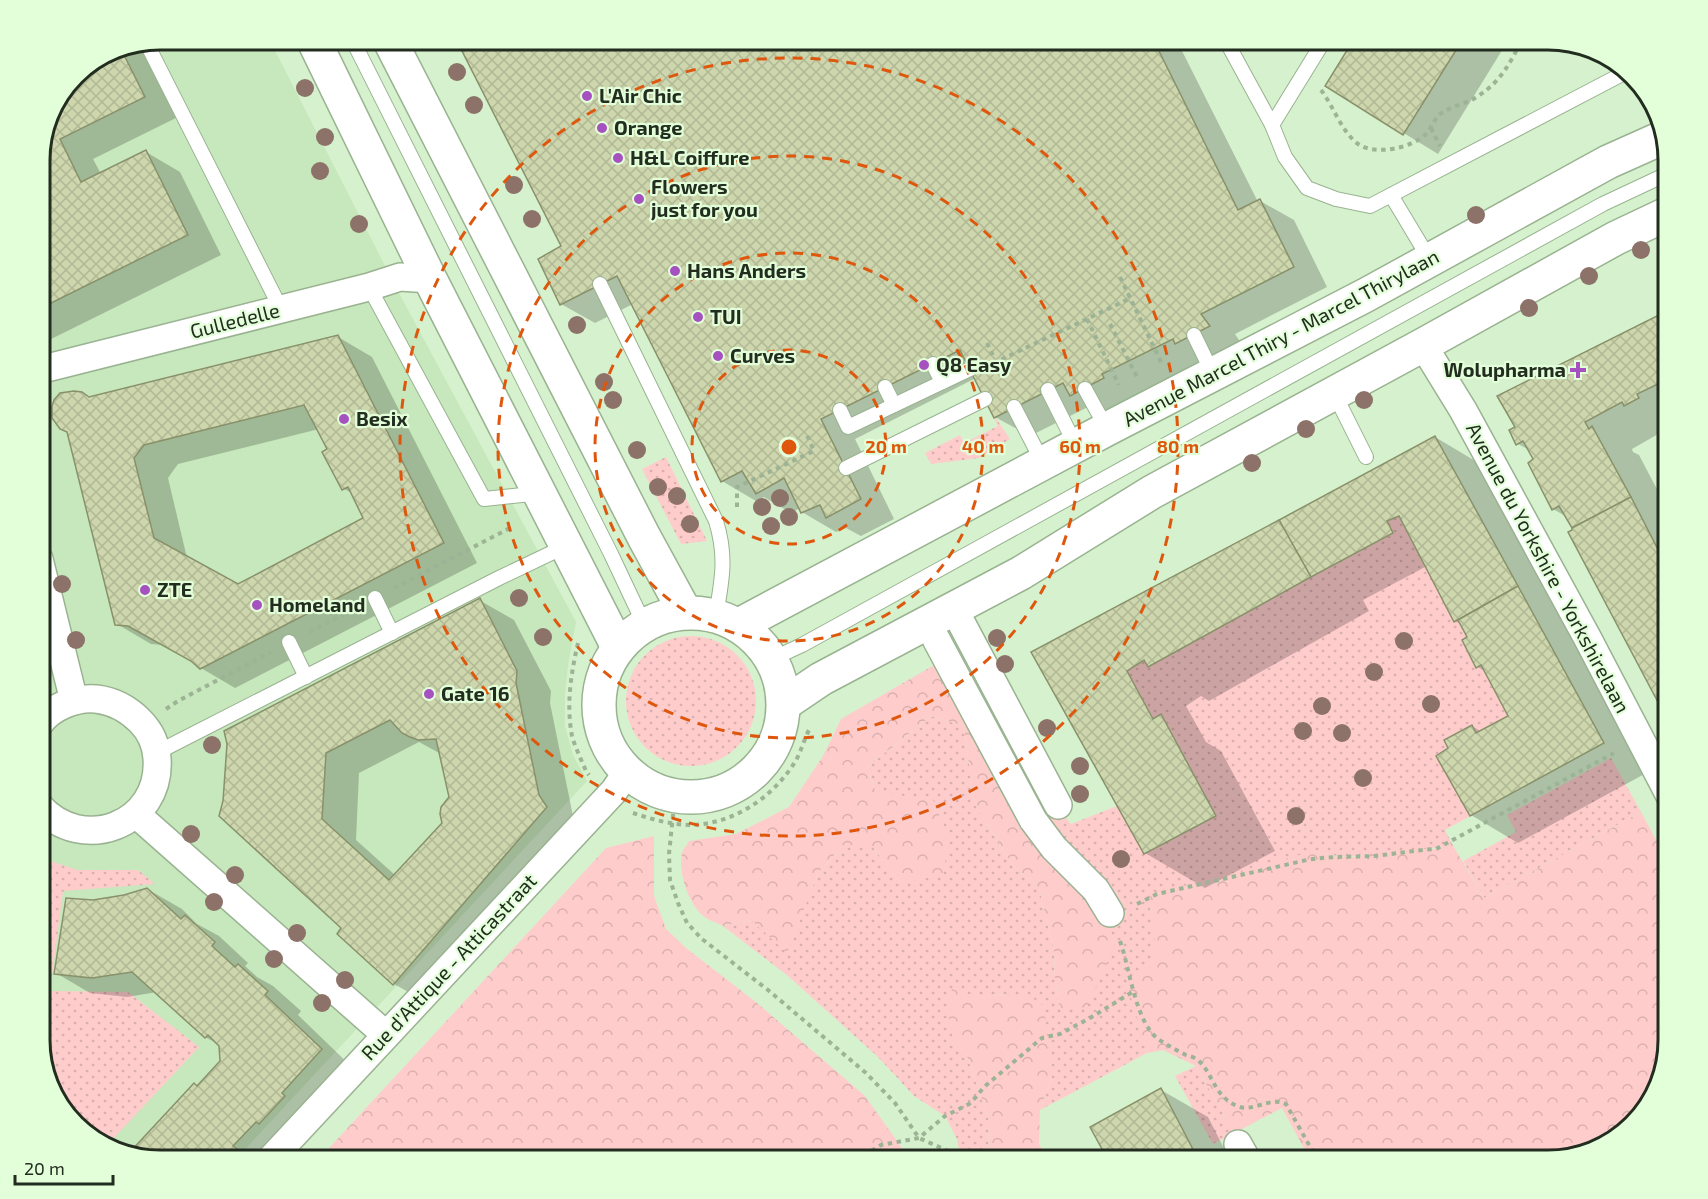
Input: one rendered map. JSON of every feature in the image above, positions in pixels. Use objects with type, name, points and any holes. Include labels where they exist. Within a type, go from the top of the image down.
[{"type":"main road","points":[[318,50],[430,279],[568,545],[618,647]]},
{"type":"main road","points":[[396,50],[644,537],[713,618]]},
{"type":"main road","name":"Avenue Marcel Thiry - Marcel Thirylaan","points":[[713,618],[1043,463],[1430,260],[1608,162],[1656,140]]},
{"type":"main road","points":[[784,704],[821,679],[1021,573],[1152,492],[1616,238],[1658,218]]},
{"type":"main road","points":[[664,616],[713,618],[752,634],[772,659],[780,680],[784,704],[782,723],[775,743],[765,760],[751,775],[735,786],[716,794],[696,797],[674,810],[658,791],[641,783],[618,784],[614,757],[599,721],[598,701],[601,681],[607,663],[618,647],[644,624],[664,616]]},
{"type":"street","name":"Gulledelle","points":[[50,367],[369,287],[400,277],[430,279]]},
{"type":"street","name":"Avenue du Yorkshire - Yorkshirelaan","points":[[1423,345],[1463,410],[1658,773]]},
{"type":"street","points":[[50,604],[74,701]]},
{"type":"street","points":[[954,609],[1058,805]]},
{"type":"street","points":[[936,639],[1033,820],[1054,848],[1096,890],[1111,915]]},
{"type":"street","points":[[50,713],[74,701],[93,699],[113,702],[130,711],[144,725],[152,738],[157,772],[152,792],[145,804],[123,823],[93,831],[63,825],[50,817]]},
{"type":"street","name":"Rue d'Attique - Atticastraat","points":[[279,1150],[618,784]]},
{"type":"street","points":[[135,814],[386,1035]]},
{"type":"lane","points":[[150,50],[281,309]]},
{"type":"lane","points":[[358,50],[644,624]]},
{"type":"lane","points":[[1231,50],[1272,125],[1285,157],[1307,188],[1336,200],[1370,206],[1619,76]]},
{"type":"lane","points":[[1272,125],[1318,50]]},
{"type":"lane","name":"Avenue Marcel Thiry - Marcel Thirylaan","points":[[772,659],[802,645],[1603,204],[1658,178]]},
{"type":"lane","points":[[1391,195],[1430,260]]},
{"type":"lane","points":[[600,284],[716,521],[722,539],[723,573],[713,618]]},
{"type":"lane","points":[[369,287],[484,499],[541,493]]},
{"type":"lane","points":[[1194,334],[1213,375]]},
{"type":"lane","points":[[933,364],[942,381]]},
{"type":"lane","points":[[840,410],[848,427],[970,369]]},
{"type":"lane","points":[[885,387],[894,405]]},
{"type":"lane","points":[[1085,388],[1107,429]]},
{"type":"lane","points":[[1048,390],[1076,446]]},
{"type":"lane","points":[[1334,393],[1366,457]]},
{"type":"lane","points":[[846,468],[985,399]]},
{"type":"lane","points":[[1014,407],[1043,463]]},
{"type":"lane","points":[[156,753],[568,545]]},
{"type":"lane","points":[[375,598],[392,633]]},
{"type":"lane","points":[[289,642],[306,677]]},
{"type":"path","points":[[1306,71],[1329,101],[1347,133],[1359,144],[1372,149],[1390,149],[1408,144],[1425,135],[1439,115],[1477,97],[1495,83],[1509,66],[1517,50]]},
{"type":"path","points":[[1120,277],[1162,364]]},
{"type":"path","points":[[987,343],[996,362],[1131,298]]},
{"type":"path","points":[[1086,319],[1120,387]]},
{"type":"path","points":[[1110,324],[1137,378]]},
{"type":"path","points":[[748,482],[814,451],[806,433]]},
{"type":"path","points":[[144,725],[178,701],[512,527]]},
{"type":"path","points":[[580,634],[573,664],[569,706],[573,736],[586,771],[596,783],[618,784],[626,811],[674,810],[692,825],[721,820],[752,807],[780,783],[796,760],[812,725]]},
{"type":"path","points":[[1312,1150],[1286,1104],[1281,1101],[1244,1108],[1235,1106],[1215,1088],[1198,1060],[1173,1049],[1146,1027],[1111,915],[1157,894],[1307,860],[1436,849],[1640,739]]},
{"type":"path","points":[[674,810],[669,854],[670,880],[687,923],[702,939],[768,990],[866,1072],[895,1103],[919,1138],[946,1150]]},
{"type":"path","points":[[873,1150],[881,1145],[919,1138],[945,1116],[969,1104],[984,1087],[1042,1038],[1060,1034],[1134,992]]},
{"type":"shaded area","points":[[152,50],[275,50],[401,297],[576,622],[568,665],[565,726],[573,755],[587,781],[244,1150],[160,1150],[131,1146],[98,1131],[72,1106],[58,1082],[50,1047],[50,145],[55,124],[64,104],[77,87],[98,68],[131,53]]},
{"type":"green space","points":[[1083,335],[1104,378],[1070,396],[1063,383],[995,417],[1010,439],[979,458],[931,464],[925,453],[960,435],[964,443],[998,426],[978,386]]},
{"type":"green space","points":[[666,457],[707,541],[681,544],[642,469]]},
{"type":"green space","points":[[1399,516],[1454,621],[1458,620],[1467,637],[1462,640],[1476,667],[1481,665],[1508,716],[1476,733],[1472,725],[1444,740],[1448,748],[1436,756],[1470,816],[1445,830],[1451,842],[1441,846],[1365,856],[1320,853],[1157,893],[1151,897],[1149,900],[1156,942],[1153,957],[1144,973],[1137,1015],[1147,1053],[1040,1110],[1052,1077],[1004,994],[981,998],[953,1038],[967,1056],[989,1120],[988,1150],[959,1150],[957,1139],[945,1116],[914,1096],[878,1057],[788,976],[723,926],[751,920],[787,952],[818,873],[843,845],[871,845],[901,883],[867,767],[931,716],[964,726],[974,803],[1014,867],[1039,888],[1054,951],[1055,980],[1060,1010],[1044,821],[1061,812],[1071,824],[1117,806],[1144,854],[1216,816],[1161,715],[1153,719],[1127,671],[1144,660],[1148,667],[1392,532],[1387,521]]},
{"type":"green space","points":[[691,636],[716,641],[737,655],[751,676],[756,701],[751,726],[737,747],[716,761],[691,766],[666,761],[645,747],[631,726],[626,701],[631,676],[645,655],[666,641]]},
{"type":"green space","points":[[941,661],[1106,915],[1115,944],[1087,1007],[1060,1010],[1055,980],[1054,951],[1039,888],[1014,867],[974,803],[964,726],[931,716],[867,767],[876,792],[933,800],[950,841],[942,875],[901,883],[871,845],[843,845],[818,873],[787,953],[751,920],[723,926],[702,915],[688,895],[681,861],[689,841],[736,834],[789,807],[823,756],[841,719]]},
{"type":"green space","points":[[1611,758],[1641,812],[1484,898],[1463,861],[1516,832],[1507,815]]},
{"type":"green space","points":[[1641,812],[1658,844],[1658,1054],[1655,1068],[1640,1101],[1631,1112],[1610,1131],[1584,1144],[1549,1150],[1305,1150],[1282,1108],[1234,1133],[1196,1066],[1163,1050],[1147,1053],[1128,987],[1148,966],[1152,956],[1154,938],[1149,900],[1157,893],[1307,853],[1354,857],[1415,849],[1436,849],[1451,842],[1484,898]]},
{"type":"green space","points":[[654,836],[654,896],[666,929],[686,948],[757,1003],[865,1096],[902,1148],[898,1150],[327,1150],[606,848]]},
{"type":"green space","points":[[50,861],[77,870],[138,870],[155,884],[63,891],[50,991]]},
{"type":"green space","points":[[952,989],[981,998],[1004,994],[1031,997],[1044,1006],[1052,1077],[1040,1110],[1039,1144],[1042,1150],[988,1150],[989,1120],[967,1056],[953,1038],[947,1010]]},
{"type":"green space","points":[[50,991],[128,992],[199,1047],[113,1139],[98,1131],[82,1117],[72,1106],[58,1082],[50,1047]]},
{"type":"green space","points":[[1196,1066],[1234,1133],[1213,1144],[1175,1076]]},
{"type":"building","points":[[1158,50],[1238,210],[1260,199],[1294,267],[1201,314],[1210,326],[1175,344],[1173,339],[1102,374],[1104,378],[1070,396],[1063,383],[994,418],[960,350],[821,419],[861,499],[826,518],[820,505],[801,513],[784,478],[756,494],[742,471],[721,482],[617,276],[560,305],[538,259],[561,246],[462,51]]},
{"type":"building","points":[[1347,50],[1456,50],[1403,135],[1325,86]]},
{"type":"building","points":[[124,55],[145,97],[60,139],[81,182],[146,150],[188,235],[50,304],[50,145],[53,131],[64,104],[77,87],[98,68],[117,58]]},
{"type":"building","points":[[1658,316],[1658,384],[1637,394],[1639,398],[1624,406],[1622,402],[1585,422],[1589,429],[1592,426],[1631,497],[1572,528],[1559,506],[1552,510],[1528,463],[1533,459],[1523,441],[1516,445],[1509,430],[1515,427],[1497,396]]},
{"type":"building","points":[[338,335],[444,543],[200,669],[191,661],[128,626],[115,625],[67,432],[60,429],[52,418],[52,406],[60,393],[82,392],[89,397]],"holes":[[[304,405],[327,449],[322,452],[342,490],[348,487],[363,518],[238,584],[154,538],[134,458],[144,445]]]},
{"type":"building","points":[[1435,436],[1518,586],[1454,622],[1399,516],[1387,521],[1393,533],[1311,577],[1279,520]]},
{"type":"building","points":[[1631,497],[1658,550],[1658,702],[1568,532]]},
{"type":"building","points":[[1279,520],[1311,577],[1148,667],[1144,660],[1127,671],[1153,719],[1161,714],[1216,816],[1144,854],[1031,652]]},
{"type":"building","points":[[1518,586],[1604,743],[1470,816],[1436,756],[1448,748],[1444,740],[1472,725],[1476,733],[1508,716],[1481,665],[1476,668],[1462,640],[1467,637],[1458,620]]},
{"type":"building","points":[[480,598],[517,671],[516,683],[539,795],[547,807],[393,985],[337,934],[341,928],[219,816],[223,801],[227,744],[224,731]],"holes":[[[390,720],[402,733],[418,740],[436,739],[449,797],[441,807],[442,823],[389,880],[322,819],[326,753]]]},
{"type":"building","points":[[147,888],[181,919],[185,915],[215,942],[212,946],[235,967],[238,964],[268,991],[265,995],[322,1049],[282,1093],[285,1096],[259,1124],[256,1122],[233,1146],[236,1150],[160,1150],[135,1147],[194,1083],[197,1086],[220,1061],[219,1046],[208,1035],[205,1038],[132,972],[92,978],[54,974],[66,898],[93,900],[124,895]]},
{"type":"building","points":[[1161,1088],[1193,1150],[1103,1150],[1090,1127]]},
{"type":"place","name":"L'Air Chic","points":[[587,96]]},
{"type":"place","name":"Orange","points":[[602,128]]},
{"type":"place","name":"H&L Coiffure","points":[[618,158]]},
{"type":"place","name":"Flowers just for you","points":[[639,199]]},
{"type":"place","name":"Hans Anders","points":[[675,271]]},
{"type":"place","name":"TUI","points":[[698,317]]},
{"type":"place","name":"Curves","points":[[718,356]]},
{"type":"place","name":"Q8 Easy","points":[[924,365]]},
{"type":"place","name":"Wolupharma","points":[[1578,370]]},
{"type":"place","name":"Besix","points":[[344,419]]},
{"type":"place","name":"ZTE","points":[[145,590]]},
{"type":"place","name":"Homeland","points":[[257,605]]},
{"type":"place","name":"Gate 16","points":[[429,694]]}]
